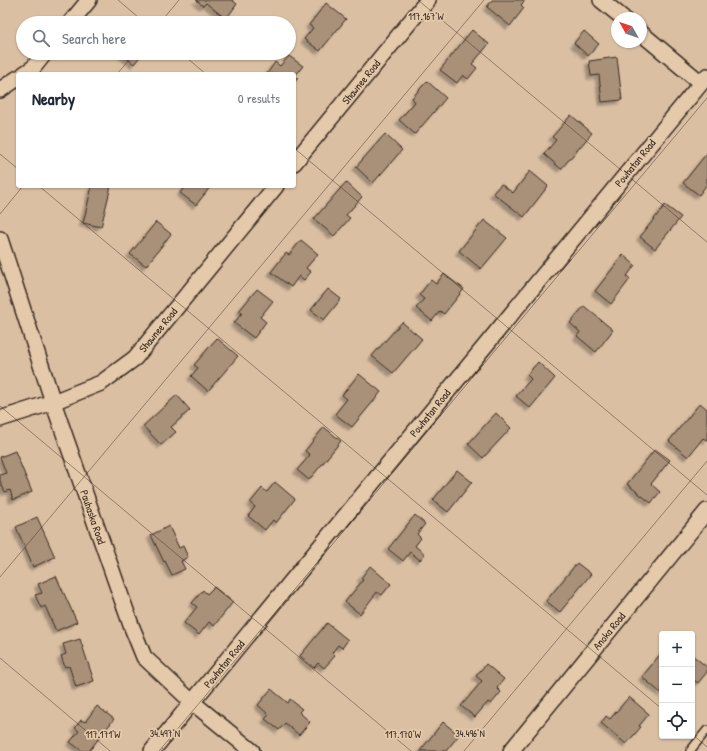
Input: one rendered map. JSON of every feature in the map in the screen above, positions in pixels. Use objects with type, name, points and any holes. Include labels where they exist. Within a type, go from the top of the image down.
[{"type":"street","points":[[76,16],[89,0]]},
{"type":"street","name":"Shawnee Road","points":[[296,161],[428,0]]},
{"type":"street","points":[[601,0],[616,12]]},
{"type":"street","points":[[647,37],[704,80]]},
{"type":"street","points":[[27,72],[33,68],[39,60]]},
{"type":"street","points":[[0,90],[16,79]]},
{"type":"street","name":"Powhatan Road","points":[[152,751],[704,80]]},
{"type":"street","name":"Shawnee Road","points":[[0,419],[53,402],[100,383],[135,358],[274,188]]},
{"type":"street","name":"Pauhaska Road","points":[[0,239],[53,402],[130,625],[144,657],[192,702],[252,751]]},
{"type":"street","name":"Anoka Road","points":[[511,751],[707,511]]},
{"type":"lane","points":[[690,751],[707,730]]},
{"type":"building","points":[[196,0],[232,0],[237,4],[228,16],[222,16],[206,3],[203,6]]},
{"type":"building","points":[[492,0],[525,0],[521,5],[524,8],[510,26],[487,7]]},
{"type":"building","points":[[326,3],[346,19],[320,51],[304,39],[313,28],[309,25]]},
{"type":"building","points":[[472,30],[489,44],[472,64],[477,68],[468,79],[463,75],[457,83],[440,70]]},
{"type":"building","points":[[584,31],[599,44],[588,56],[574,43]]},
{"type":"building","points":[[617,57],[622,100],[602,102],[599,75],[591,76],[589,61]]},
{"type":"building","points":[[129,60],[137,60],[134,64]]},
{"type":"building","points":[[285,60],[295,60],[303,66],[296,75],[296,72],[268,72],[275,62],[280,66]]},
{"type":"building","points":[[427,81],[446,98],[415,134],[399,120],[415,102],[412,98]]},
{"type":"building","points":[[571,115],[592,133],[561,169],[544,154],[556,140],[552,137]]},
{"type":"building","points":[[385,134],[402,150],[373,183],[356,167]]},
{"type":"building","points":[[707,153],[707,184],[699,195],[683,183]]},
{"type":"building","points":[[530,171],[548,186],[524,217],[493,193],[501,184],[513,193]]},
{"type":"building","points":[[346,182],[362,197],[346,215],[350,218],[334,236],[314,219]]},
{"type":"building","points":[[92,188],[111,188],[101,227],[83,223]]},
{"type":"building","points":[[184,188],[209,188],[196,205],[180,193]]},
{"type":"building","points":[[665,205],[681,217],[655,249],[640,237]]},
{"type":"building","points":[[484,220],[507,238],[481,269],[459,251]]},
{"type":"building","points":[[156,222],[171,234],[146,266],[130,254]]},
{"type":"building","points":[[301,240],[318,254],[306,268],[311,272],[304,280],[299,276],[291,287],[271,272],[286,253],[289,255]]},
{"type":"building","points":[[623,255],[635,265],[627,276],[630,279],[611,304],[595,291]]},
{"type":"building","points":[[444,274],[464,289],[444,314],[440,311],[432,321],[416,308],[424,299],[419,295],[431,280],[436,284]]},
{"type":"building","points":[[257,289],[273,301],[260,317],[266,322],[254,338],[234,323],[242,313],[239,311]]},
{"type":"building","points":[[328,289],[341,299],[324,320],[311,310]]},
{"type":"building","points":[[584,306],[613,330],[596,352],[577,336],[580,332],[570,323]]},
{"type":"building","points":[[402,322],[422,339],[393,373],[372,356]]},
{"type":"building","points":[[217,338],[238,356],[208,391],[191,376],[198,368],[194,365]]},
{"type":"building","points":[[538,362],[555,378],[530,408],[516,396],[531,379],[527,375]]},
{"type":"building","points":[[359,374],[381,392],[352,427],[335,414],[347,399],[342,395]]},
{"type":"building","points":[[177,395],[190,410],[171,427],[176,432],[161,445],[143,426]]},
{"type":"building","points":[[700,403],[707,409],[707,440],[703,438],[688,457],[669,441]]},
{"type":"building","points":[[496,413],[511,428],[483,458],[468,444]]},
{"type":"building","points":[[324,427],[341,441],[309,480],[297,470],[310,455],[305,451]]},
{"type":"building","points":[[655,449],[670,460],[651,484],[660,492],[651,503],[627,484]]},
{"type":"building","points":[[15,451],[32,492],[13,500],[10,490],[5,492],[0,481],[0,475],[6,473],[0,457]]},
{"type":"building","points":[[457,470],[472,482],[448,512],[433,500]]},
{"type":"building","points":[[275,482],[295,499],[276,523],[273,520],[265,530],[248,516],[255,507],[250,503],[262,488],[267,492]]},
{"type":"building","points":[[415,515],[425,524],[417,534],[421,538],[415,546],[425,554],[420,560],[410,552],[403,561],[388,549]]},
{"type":"building","points":[[37,517],[55,557],[33,567],[16,527]]},
{"type":"building","points":[[169,526],[179,548],[183,546],[188,557],[181,561],[185,569],[172,575],[151,535]]},
{"type":"building","points":[[577,563],[591,574],[560,612],[546,601]]},
{"type":"building","points":[[370,566],[391,584],[382,595],[377,592],[360,614],[345,602],[363,580],[361,578]]},
{"type":"building","points":[[56,576],[77,622],[56,631],[45,606],[41,608],[35,595],[42,593],[38,584]]},
{"type":"building","points":[[214,587],[233,602],[214,626],[209,622],[199,635],[184,623],[197,607],[192,603],[203,590],[207,594]]},
{"type":"building","points":[[327,623],[348,640],[342,648],[338,645],[332,653],[335,656],[324,668],[318,663],[314,668],[300,656]]},
{"type":"building","points":[[80,639],[94,681],[76,687],[69,666],[65,667],[61,656],[66,654],[63,644]]},
{"type":"building","points":[[659,656],[659,691],[642,677]]},
{"type":"building","points":[[695,657],[707,667],[707,672],[698,683],[695,681]]},
{"type":"building","points":[[486,664],[504,679],[497,688],[501,692],[491,704],[488,702],[475,717],[461,706],[482,681],[476,676]]},
{"type":"building","points":[[271,689],[288,703],[290,699],[302,709],[299,712],[310,722],[299,735],[285,723],[279,730],[265,719],[269,715],[258,705]]},
{"type":"building","points":[[629,697],[649,714],[639,726],[641,727],[626,744],[601,723],[606,716],[610,719]]},
{"type":"building","points":[[97,706],[114,719],[89,751],[82,751],[70,742],[79,731],[75,728],[81,720],[85,722]]},
{"type":"building","points":[[443,722],[459,735],[446,751],[420,751]]}]
